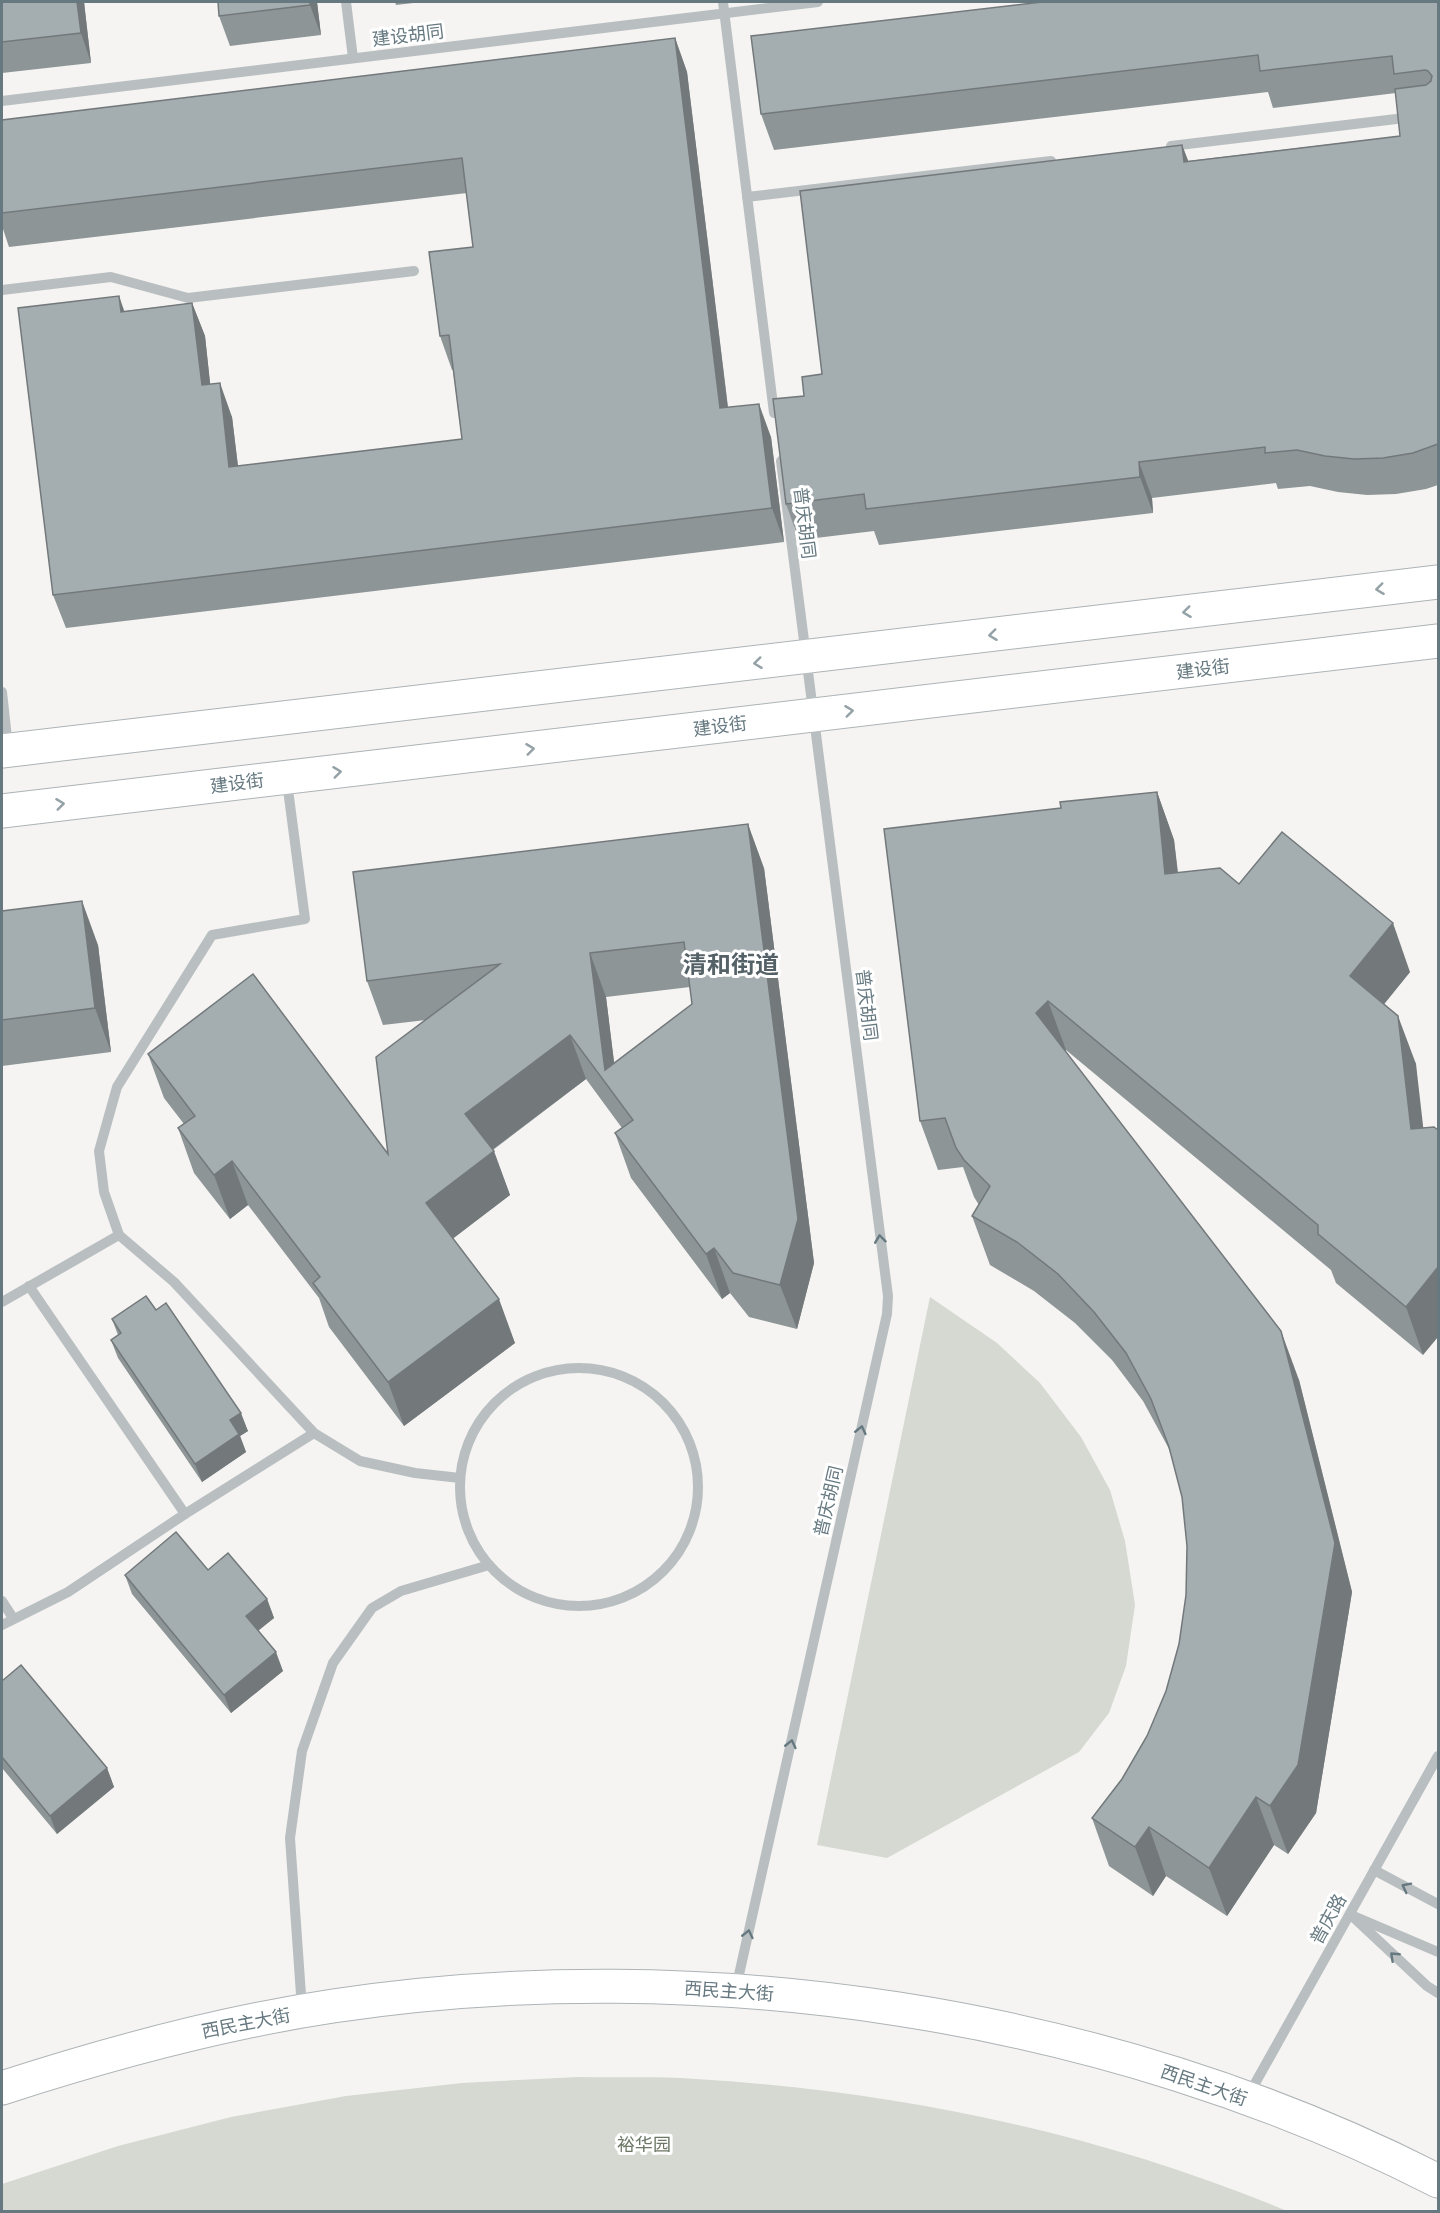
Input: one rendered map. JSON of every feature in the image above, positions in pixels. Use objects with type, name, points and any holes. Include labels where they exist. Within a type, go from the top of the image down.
[{"type":"main road","points":[[5,751],[1438,582]]},
{"type":"main road","name":"建设街","points":[[2,811],[1438,641]]},
{"type":"main road","name":"西民主大街","points":[[2,2088],[115,2053],[212,2028],[332,2006],[454,1992],[576,1986],[699,1988],[821,1998],[953,2018],[1061,2041],[1180,2075],[1295,2116],[1438,2181]]},
{"type":"street","points":[[346,2],[353,58]]},
{"type":"street","name":"建设胡同","points":[[2,101],[353,58],[724,7],[818,2]]},
{"type":"street","points":[[724,7],[776,421]]},
{"type":"street","points":[[1157,148],[1438,114]]},
{"type":"street","points":[[747,197],[1064,159]]},
{"type":"street","points":[[2,290],[111,277],[188,298],[414,271]]},
{"type":"street","name":"普庆胡同","points":[[735,1991],[887,1314],[888,1296],[778,445]]},
{"type":"street","points":[[2,692],[5,751]]},
{"type":"street","points":[[286,778],[304,919],[212,934],[117,1088],[99,1151],[104,1192],[119,1235],[174,1282],[314,1433],[360,1461],[415,1473],[460,1478]]},
{"type":"street","points":[[2,1302],[119,1235]]},
{"type":"street","points":[[29,1286],[185,1514]]},
{"type":"street","points":[[577,1367],[605,1371],[631,1380],[656,1395],[675,1416],[689,1440],[697,1468],[698,1496],[693,1524],[679,1553],[658,1576],[633,1594],[603,1605],[572,1606],[541,1601],[512,1587],[489,1565],[471,1539],[461,1509],[460,1478],[464,1454],[472,1432],[502,1395],[522,1382],[549,1371],[577,1367]]},
{"type":"street","points":[[2,1624],[68,1592],[185,1514],[314,1433]]},
{"type":"street","points":[[303,2012],[290,1838],[302,1751],[333,1664],[372,1608],[401,1591],[489,1565]]},
{"type":"street","points":[[2,1601],[13,1618]]},
{"type":"street","name":"普庆路","points":[[1246,2099],[1438,1756]]},
{"type":"street","points":[[1374,1870],[1438,1904]]},
{"type":"street","points":[[1350,1914],[1438,1952]]},
{"type":"street","points":[[1350,1914],[1438,1994]]},
{"type":"green space","points":[[930,1297],[997,1343],[1040,1383],[1081,1437],[1110,1490],[1125,1541],[1135,1605],[1126,1666],[1109,1713],[1079,1752],[887,1858],[817,1845]]},
{"type":"green space","name":"裕华园","points":[[578,2077],[681,2078],[772,2085],[922,2105],[1071,2138],[1144,2159],[1216,2183],[1287,2211],[2,2211],[2,2184],[118,2146],[231,2117],[346,2096],[462,2083]]},
{"type":"building","points":[[2,2],[77,2],[81,33],[2,42]]},
{"type":"building","points":[[218,2],[310,2],[310,5],[219,16]]},
{"type":"building","points":[[1042,2],[1438,2],[1438,444],[1413,453],[1383,458],[1354,459],[1297,450],[1265,453],[1265,447],[1139,462],[1140,477],[866,509],[864,494],[786,504],[773,399],[804,396],[802,377],[822,374],[800,191],[1182,145],[1184,162],[1400,136],[1395,89],[1426,85],[1431,81],[1432,76],[1425,70],[1394,74],[1392,56],[1260,71],[1258,55],[761,114],[751,36]]},
{"type":"building","points":[[675,38],[720,408],[759,404],[772,508],[53,595],[18,308],[119,296],[121,312],[192,303],[202,385],[220,383],[229,467],[462,439],[449,335],[440,336],[429,252],[473,247],[462,158],[2,213],[2,120]]},
{"type":"building","points":[[1157,792],[1165,874],[1220,868],[1239,884],[1282,832],[1393,923],[1350,976],[1398,1016],[1411,1129],[1434,1127],[1438,1130],[1438,1267],[1406,1307],[1318,1234],[1318,1225],[1048,1001],[1036,1013],[1281,1331],[1335,1543],[1298,1765],[1270,1806],[1256,1797],[1209,1868],[1149,1827],[1135,1847],[1092,1818],[1122,1779],[1147,1736],[1166,1691],[1179,1644],[1186,1595],[1187,1546],[1182,1497],[1169,1447],[1151,1399],[1126,1353],[1094,1312],[1058,1274],[1017,1242],[972,1216],[990,1186],[964,1160],[956,1148],[945,1118],[920,1121],[884,829],[1061,808],[1060,802]]},
{"type":"building","points":[[748,824],[798,1219],[780,1285],[733,1273],[714,1248],[706,1254],[615,1133],[633,1120],[570,1035],[465,1114],[494,1151],[426,1203],[499,1299],[388,1382],[313,1283],[320,1277],[232,1161],[214,1175],[178,1128],[195,1116],[148,1054],[253,974],[388,1154],[376,1057],[500,964],[367,981],[353,872]],"holes":[[[684,942],[692,1004],[605,1070],[590,953]]]},
{"type":"building","points":[[82,901],[95,1008],[2,1020],[2,911]]},
{"type":"building","points":[[146,1296],[156,1310],[166,1303],[241,1413],[230,1420],[239,1434],[195,1464],[111,1340],[121,1333],[112,1319]]},
{"type":"building","points":[[176,1532],[208,1570],[228,1553],[267,1599],[246,1616],[276,1652],[224,1695],[125,1575]]},
{"type":"building","points":[[21,1665],[107,1768],[50,1816],[2,1757],[2,1681]]},
{"type":"district","name":"清和街道","points":[[731,964]]}]
